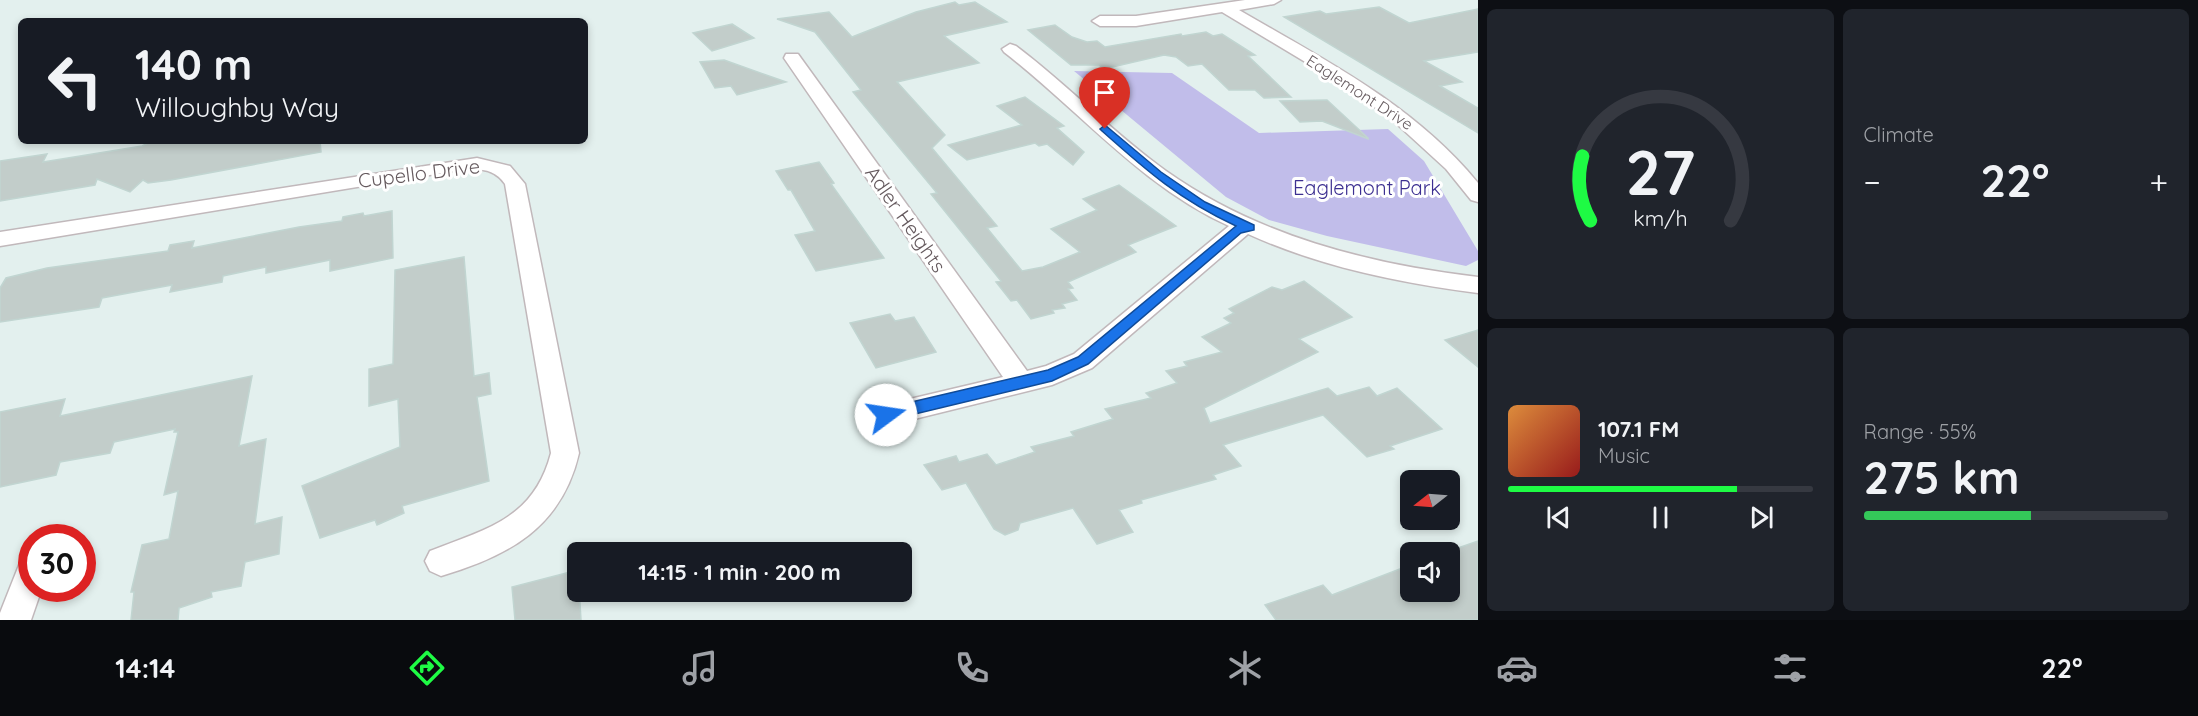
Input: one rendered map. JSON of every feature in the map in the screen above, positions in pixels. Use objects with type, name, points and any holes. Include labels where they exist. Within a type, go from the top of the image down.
[{"type":"street","points":[[1100,21],[1136,21],[1274,0]]},
{"type":"street","name":"Eaglemont Drive","points":[[1225,8],[1409,122],[1451,160],[1478,196]]},
{"type":"street","points":[[1010,49],[1036,68],[1157,174],[1200,205],[1250,227],[1362,265],[1478,285]]},
{"type":"street","name":"Adler Heights","points":[[792,58],[1020,381]]},
{"type":"street","name":"Cupello Drive","points":[[0,239],[447,166],[477,163],[503,169],[511,175],[515,184],[565,453],[563,472],[551,495],[492,544],[469,555],[441,561]]},
{"type":"street","points":[[886,415],[1052,375],[1083,361],[1237,230],[1250,227]]},
{"type":"street","points":[[14,620],[20,602]]},
{"type":"green space","name":"Eaglemont Park","points":[[1074,71],[1172,73],[1259,133],[1388,129],[1424,161],[1478,251],[1478,260],[1466,266],[1327,236],[1269,220],[1226,197]]},
{"type":"building","points":[[955,2],[959,5],[975,2],[1007,22],[944,36],[979,63],[897,82],[945,135],[932,148],[997,226],[987,228],[1022,271],[1043,267],[1080,252],[1051,229],[1097,210],[1083,199],[1119,185],[1176,226],[1128,245],[1136,252],[1068,282],[1073,288],[1068,289],[1077,300],[1062,304],[1065,308],[1052,310],[1054,313],[1031,319],[1017,300],[1011,301],[996,282],[1001,281],[931,194],[937,193],[853,92],[861,90],[815,32],[777,19],[829,12],[852,37],[916,12]]},
{"type":"building","points":[[1379,7],[1409,23],[1478,9],[1478,52],[1424,61],[1462,82],[1440,86],[1478,108],[1478,133],[1284,17],[1320,11],[1326,14]]},
{"type":"building","points":[[732,24],[754,38],[712,51],[693,33]]},
{"type":"building","points":[[1055,25],[1072,37],[1087,42],[1097,41],[1105,47],[1181,34],[1182,36],[1206,32],[1213,36],[1222,34],[1255,55],[1248,56],[1291,97],[1264,98],[1255,90],[1229,90],[1202,64],[1188,66],[1176,57],[1164,55],[1104,69],[1099,65],[1071,65],[1028,30]]},
{"type":"building","points":[[724,60],[786,82],[737,95],[731,86],[715,88],[700,62]]},
{"type":"building","points":[[1025,97],[1064,126],[1057,128],[1084,152],[1073,165],[1047,144],[1039,146],[1035,143],[967,160],[948,145],[1022,125],[997,106]]},
{"type":"building","points":[[1327,100],[1368,139],[1322,121],[1300,122],[1280,101]]},
{"type":"building","points":[[146,144],[320,144],[321,152],[171,180],[148,183],[143,180],[130,192],[97,179],[95,185],[0,201],[0,161],[47,154],[43,162]]},
{"type":"building","points":[[819,162],[834,183],[831,184],[884,258],[816,271],[795,235],[815,231],[791,190],[788,190],[776,171]]},
{"type":"building","points":[[392,211],[393,258],[330,271],[330,260],[266,273],[266,267],[223,276],[222,282],[170,292],[172,285],[102,298],[99,307],[0,322],[0,288],[6,278],[47,268],[168,251],[170,245],[194,241],[192,248],[342,221],[343,217],[363,213],[364,216]]},
{"type":"building","points":[[464,257],[474,376],[489,373],[491,394],[477,397],[489,481],[402,506],[404,513],[377,525],[375,520],[320,538],[302,486],[400,447],[398,399],[369,406],[369,369],[393,364],[395,270]]},
{"type":"building","points":[[1304,281],[1352,317],[1299,339],[1318,352],[1204,408],[1210,423],[1328,388],[1337,396],[1369,387],[1377,396],[1397,388],[1442,429],[1390,446],[1394,449],[1367,457],[1323,415],[1223,445],[1241,466],[1213,475],[1216,479],[1141,500],[1142,503],[1119,510],[1133,532],[1097,544],[1073,508],[1020,523],[1018,530],[1005,535],[994,529],[966,483],[942,490],[924,465],[956,456],[959,462],[987,454],[996,465],[1035,452],[1031,447],[1074,436],[1071,432],[1113,419],[1105,409],[1151,398],[1146,393],[1177,383],[1166,371],[1187,366],[1184,362],[1222,352],[1202,337],[1231,323],[1224,318],[1234,313],[1229,309],[1272,287],[1282,290]]},
{"type":"building","points":[[890,314],[895,321],[914,317],[936,352],[876,368],[850,323]]},
{"type":"building","points":[[1478,330],[1478,367],[1445,340]]},
{"type":"building","points":[[252,376],[239,446],[266,439],[255,524],[282,517],[279,554],[245,562],[241,586],[211,592],[212,597],[179,608],[178,620],[131,620],[134,592],[131,592],[142,545],[169,539],[178,491],[164,495],[178,432],[174,432],[175,429],[114,442],[110,453],[60,462],[56,475],[0,487],[0,412],[65,399],[60,416]]},
{"type":"building","points":[[1478,541],[1478,620],[1276,620],[1265,605],[1323,585],[1332,595],[1400,569],[1400,602],[1460,602],[1460,547]]},
{"type":"building","points":[[567,573],[567,602],[580,602],[581,620],[515,620],[512,587]]},
{"type":"route","points":[[886,415],[1052,375],[1083,361],[1237,230],[1250,227],[1200,205],[1157,174],[1105,129]]}]
